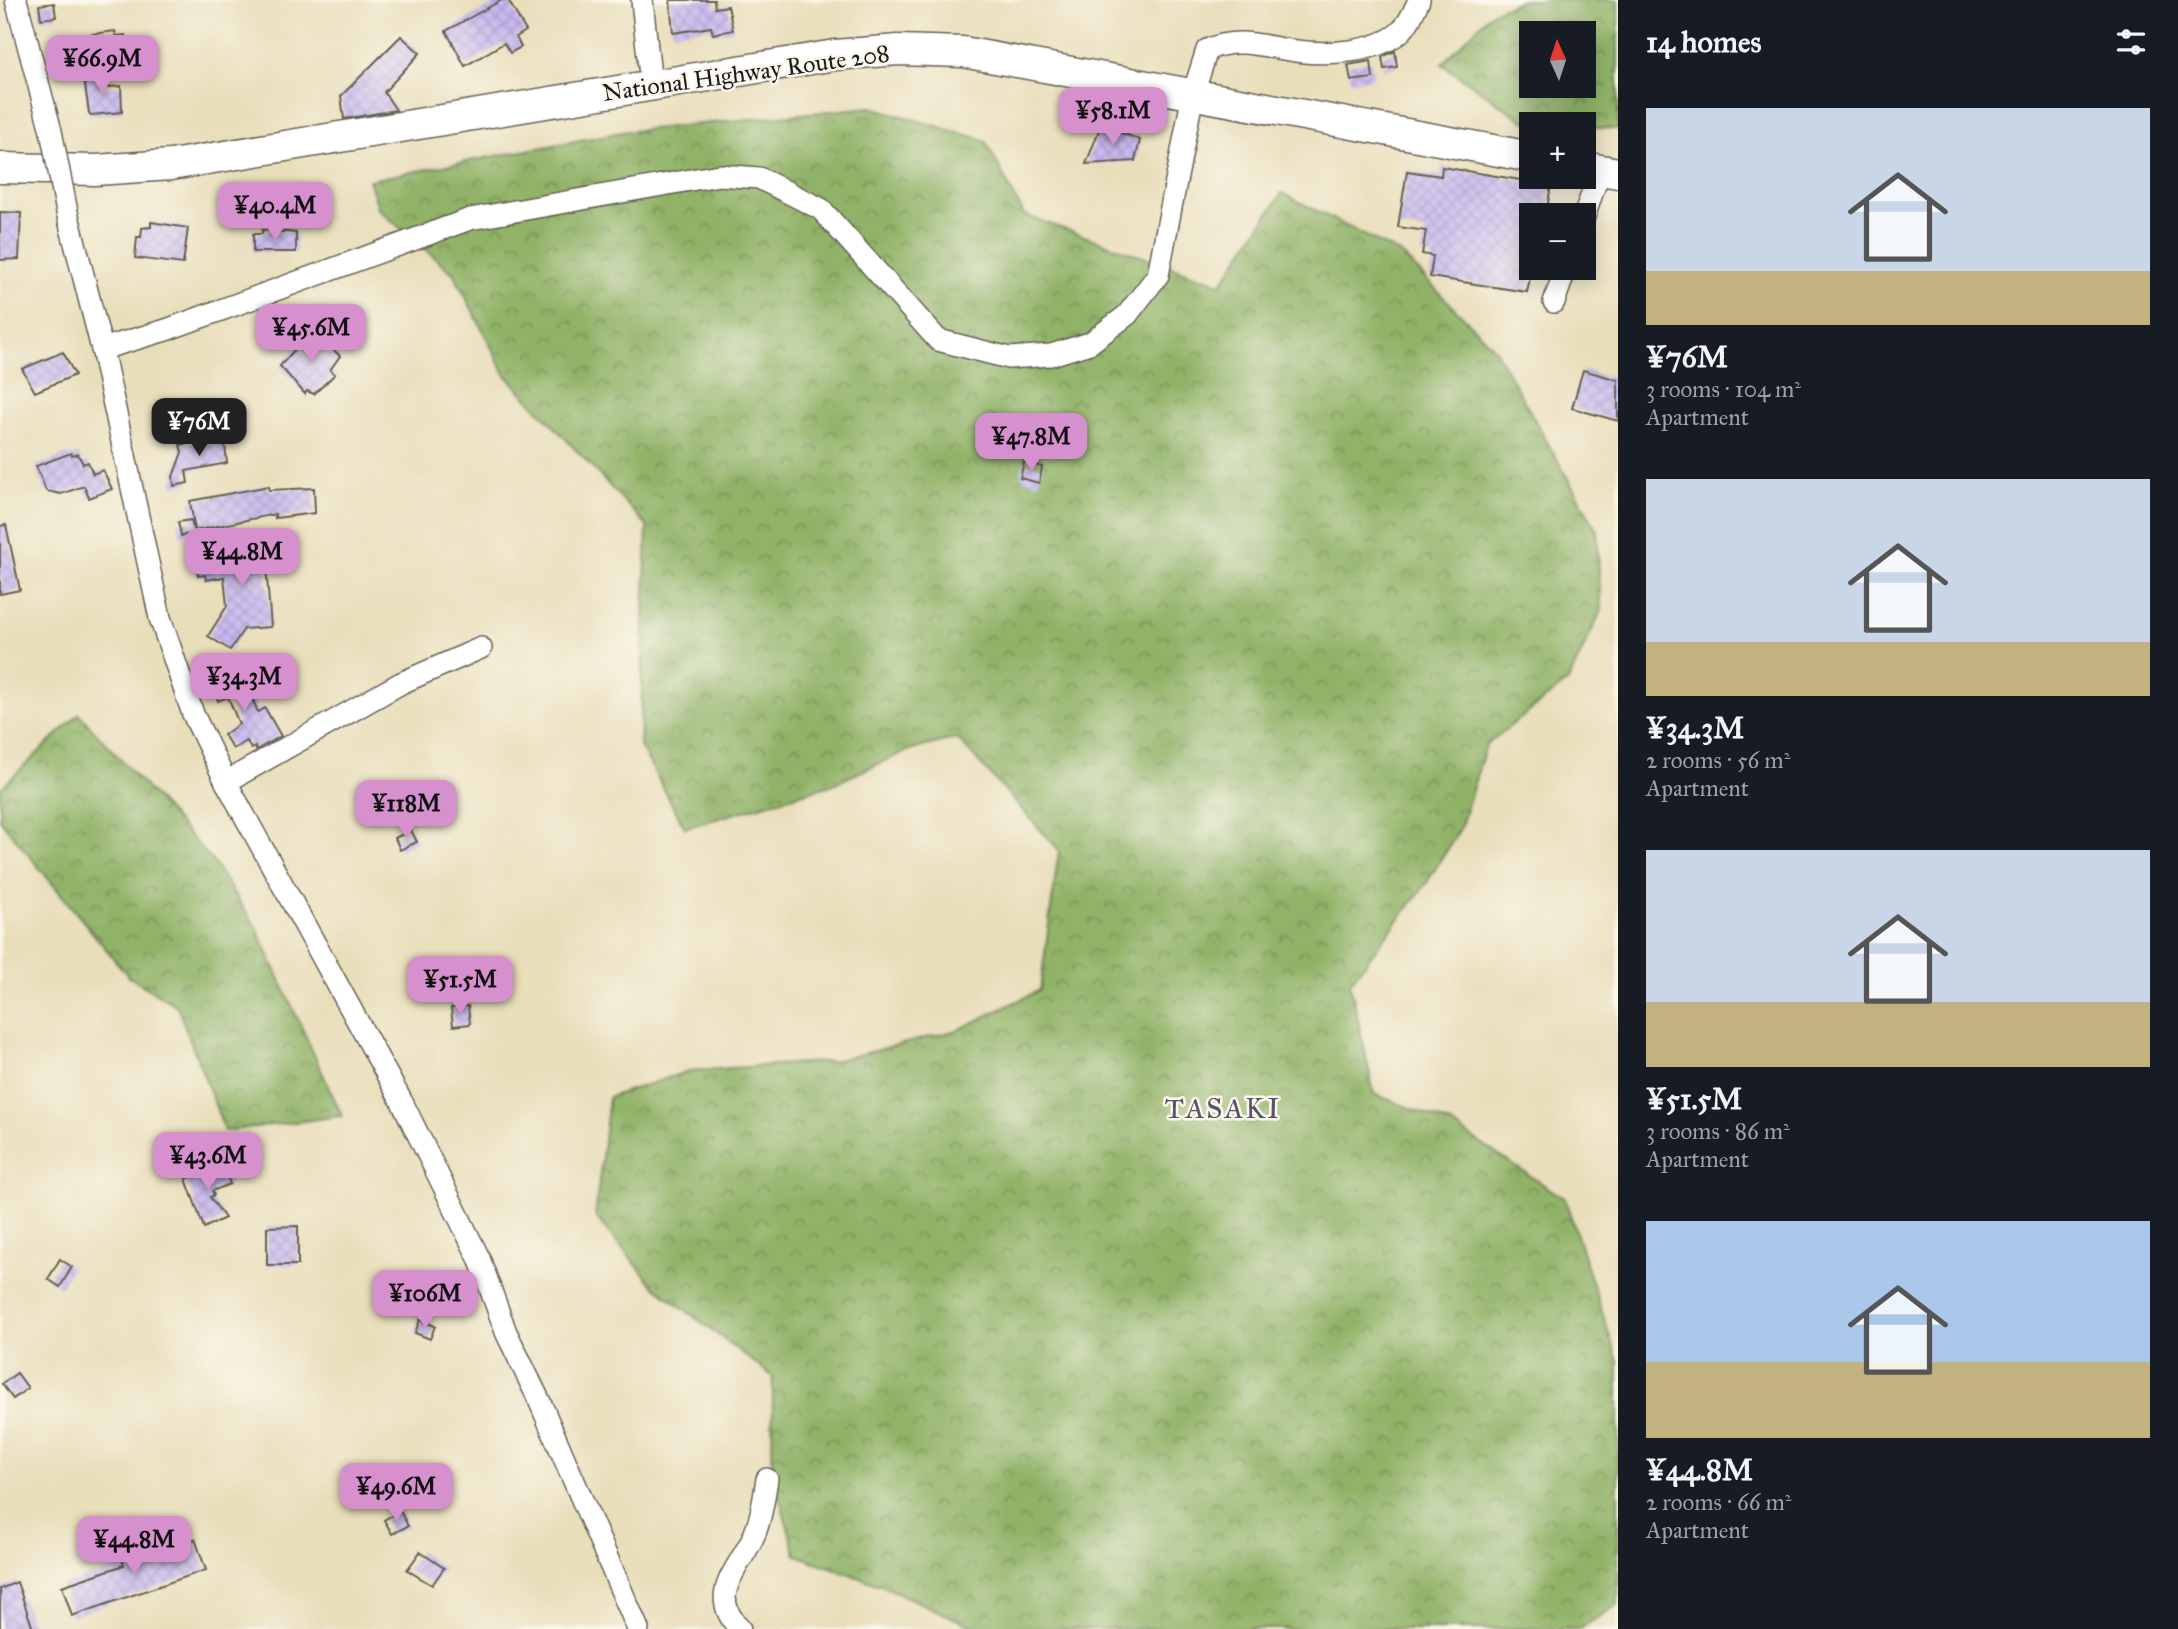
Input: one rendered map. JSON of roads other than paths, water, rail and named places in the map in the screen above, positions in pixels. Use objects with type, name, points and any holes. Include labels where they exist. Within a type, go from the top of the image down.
[{"type":"highway","name":"National Highway Route 208","points":[[0,168],[95,170],[171,165],[835,55],[898,50],[963,52],[1519,155]]},
{"type":"street","points":[[16,0],[51,131],[67,212],[102,349],[160,618],[193,714],[226,782],[402,1102],[479,1258],[506,1332],[539,1400],[638,1629]]},
{"type":"street","points":[[642,0],[650,86]]},
{"type":"street","points":[[102,349],[166,330],[470,219],[719,175],[759,178],[821,209],[938,340],[1009,358],[1051,355],[1090,343],[1109,329],[1127,315],[1158,275],[1193,94],[1207,50],[1217,45],[1253,42],[1298,52],[1358,49],[1385,42],[1401,31],[1419,0]]},
{"type":"street","points":[[1589,203],[1601,170]]},
{"type":"street","points":[[1554,302],[1562,280]]},
{"type":"street","points":[[226,782],[401,683],[481,648]]},
{"type":"street","points":[[740,1629],[727,1616],[724,1591],[755,1533],[766,1479]]},
{"type":"district","name":"TASAKI","points":[[1223,1108]]}]
